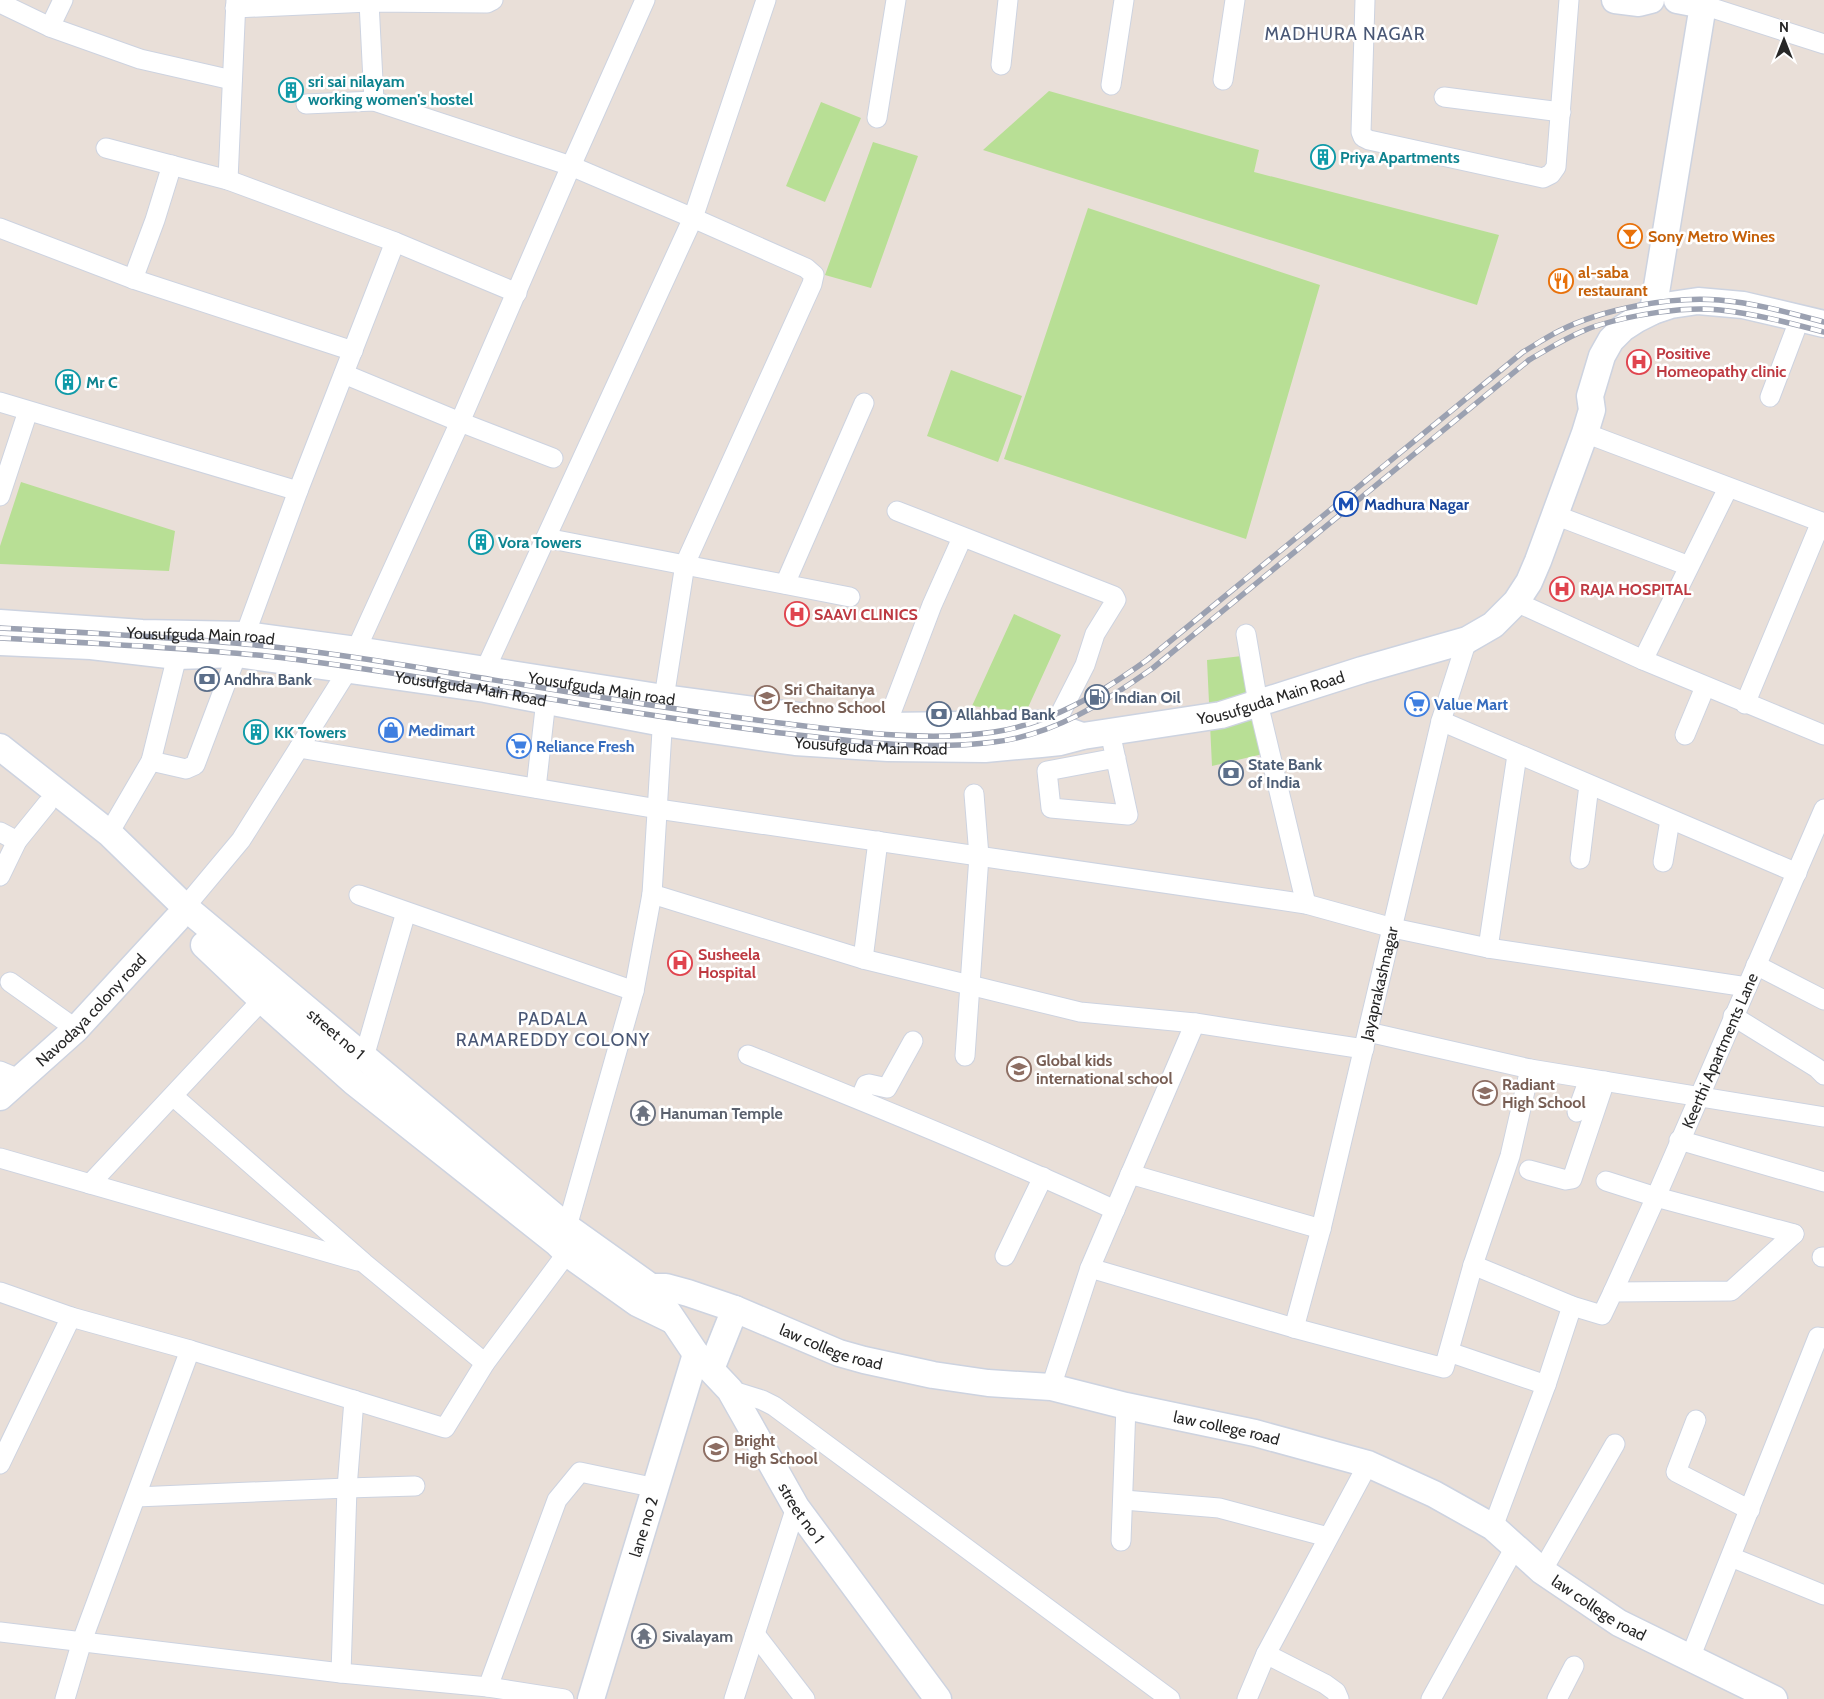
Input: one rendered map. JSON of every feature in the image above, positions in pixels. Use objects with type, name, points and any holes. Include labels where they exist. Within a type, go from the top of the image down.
[{"type":"main road","points":[[1615,0],[1639,3],[1651,0]]},
{"type":"main road","points":[[1677,0],[1703,3],[1653,311],[1671,305],[1698,301],[1720,302],[1751,307],[1824,324]]},
{"type":"main road","name":"Yousufguda Main Road","points":[[0,642],[91,646],[177,656],[241,645],[352,660],[485,689],[546,700],[664,710],[794,742],[888,748],[985,748],[1060,742],[1083,736],[1222,715],[1362,670],[1467,640],[1493,625],[1516,602],[1532,575],[1588,422],[1590,396],[1602,356],[1611,340],[1623,328],[1653,311]]},
{"type":"main road","name":"Yousufguda Main Road","points":[[1588,422],[1604,401],[1620,357],[1628,344],[1637,336],[1650,329],[1677,320],[1716,317],[1796,331],[1824,338]]},
{"type":"main road","name":"Yousufguda Main road","points":[[0,622],[142,633],[241,645]]},
{"type":"main road","name":"Yousufguda Main road","points":[[352,660],[485,670],[664,710],[829,720],[886,726],[1043,724],[1083,736]]},
{"type":"main road","name":"street no 1","points":[[0,747],[72,814],[84,832],[181,913],[364,1057],[564,1241]]},
{"type":"main road","name":"street no 1","points":[[0,769],[47,804],[72,814],[109,833],[262,1000],[354,1082],[564,1241],[644,1295],[672,1321],[703,1362],[730,1390],[796,1507],[938,1699]]},
{"type":"main road","name":"Navodaya colony road","points":[[0,1097],[9,1075],[76,1029],[181,913]]},
{"type":"main road","name":"law college road","points":[[644,1295],[666,1287],[688,1293],[735,1309],[839,1353],[864,1360],[951,1377],[1051,1387],[1126,1406],[1255,1433],[1368,1464],[1434,1494],[1493,1527],[1542,1572],[1619,1623],[1774,1699]]},
{"type":"main road","name":"lane no 2","points":[[591,1699],[656,1488],[703,1362],[735,1309]]},
{"type":"street","points":[[50,26],[63,0]]},
{"type":"street","points":[[228,180],[235,4],[488,3],[493,0]]},
{"type":"street","points":[[181,913],[241,840],[352,660],[460,422],[645,0]]},
{"type":"street","points":[[485,670],[693,218],[766,0]]},
{"type":"street","points":[[877,118],[896,0]]},
{"type":"street","points":[[1001,65],[1008,0]]},
{"type":"street","points":[[1111,85],[1124,0]]},
{"type":"street","points":[[1222,80],[1235,0]]},
{"type":"street","points":[[1365,0],[1361,132],[1363,137],[1368,140],[1543,178],[1551,174],[1556,167],[1569,0]]},
{"type":"street","points":[[369,2],[374,101]]},
{"type":"street","points":[[0,3],[50,26],[140,59],[232,80]]},
{"type":"street","points":[[1703,3],[1824,44]]},
{"type":"street","points":[[1444,98],[1561,112]]},
{"type":"street","points":[[0,1292],[71,1317],[190,1350],[445,1428],[564,1241],[634,991],[652,894],[664,710],[685,564],[812,284],[814,275],[806,268],[571,166],[374,101],[306,104]]},
{"type":"street","points":[[106,148],[228,180],[395,242],[517,293]]},
{"type":"street","points":[[133,279],[155,220],[172,165]]},
{"type":"street","points":[[0,228],[133,279],[353,350]]},
{"type":"street","points":[[151,761],[186,769],[195,765],[298,490],[395,242]]},
{"type":"street","points":[[1770,397],[1796,331]]},
{"type":"street","points":[[344,374],[553,458]]},
{"type":"street","points":[[0,402],[298,490]]},
{"type":"street","points":[[784,584],[864,403]]},
{"type":"street","points":[[0,496],[28,411]]},
{"type":"street","points":[[1588,422],[1728,488],[1822,523],[1745,704]]},
{"type":"street","points":[[1643,660],[1728,488]]},
{"type":"street","points":[[897,511],[1114,596],[1116,600],[1095,634],[1085,665],[1054,726]]},
{"type":"street","points":[[1555,515],[1689,566]]},
{"type":"street","points":[[546,538],[850,597]]},
{"type":"street","points":[[886,726],[932,605],[962,538]]},
{"type":"street","points":[[1516,602],[1705,687],[1824,736]]},
{"type":"street","points":[[1246,634],[1258,703],[1306,904]]},
{"type":"street","name":"Jayaprakashnagar","points":[[1294,1328],[1321,1229],[1441,721],[1467,640]]},
{"type":"street","points":[[109,833],[151,761],[177,656]]},
{"type":"street","points":[[1685,735],[1705,687]]},
{"type":"street","points":[[536,788],[546,700]]},
{"type":"street","points":[[1441,721],[1797,873]]},
{"type":"street","points":[[1110,732],[1116,758],[1128,814],[1051,808],[1047,771],[1116,758]]},
{"type":"street","points":[[299,748],[658,809],[1306,904],[1393,928],[1488,948],[1747,987]]},
{"type":"street","points":[[1488,948],[1517,755]]},
{"type":"street","points":[[1580,859],[1589,785]]},
{"type":"street","points":[[965,1056],[978,856],[974,794]]},
{"type":"street","points":[[0,876],[17,841],[47,804]]},
{"type":"street","name":"Keerthi Apartments Lane","points":[[1572,1306],[1602,1315],[1656,1197],[1679,1140],[1824,809]]},
{"type":"street","points":[[1663,862],[1670,820]]},
{"type":"street","points":[[0,832],[17,841]]},
{"type":"street","points":[[863,959],[878,841]]},
{"type":"street","points":[[652,894],[863,959],[1080,1012],[1366,1040],[1824,1118]]},
{"type":"street","points":[[359,895],[634,991]]},
{"type":"street","points":[[364,1057],[406,912]]},
{"type":"street","points":[[1756,965],[1824,1000]]},
{"type":"street","points":[[10,982],[76,1029]]},
{"type":"street","points":[[90,1184],[262,1000]]},
{"type":"street","points":[[1733,1016],[1817,1068],[1824,1075]]},
{"type":"street","points":[[1051,1387],[1090,1268],[1195,1023]]},
{"type":"street","points":[[860,1100],[869,1084],[888,1088],[913,1041]]},
{"type":"street","points":[[748,1056],[860,1100],[1043,1177],[1114,1210]]},
{"type":"street","points":[[1446,1360],[1473,1264],[1510,1156],[1530,1069]]},
{"type":"street","points":[[1529,1170],[1566,1180],[1572,1179],[1581,1105],[1597,1080]]},
{"type":"street","points":[[173,1096],[364,1263],[485,1363]]},
{"type":"street","points":[[1679,1140],[1824,1182]]},
{"type":"street","points":[[0,1158],[364,1263]]},
{"type":"street","points":[[1130,1174],[1321,1229]]},
{"type":"street","points":[[1005,1256],[1043,1177]]},
{"type":"street","points":[[1606,1181],[1656,1197],[1794,1234],[1731,1291],[1613,1292]]},
{"type":"street","points":[[1473,1264],[1572,1306],[1546,1385],[1493,1527]]},
{"type":"street","points":[[1090,1268],[1294,1328],[1446,1360],[1546,1385]]},
{"type":"street","points":[[0,1464],[71,1317]]},
{"type":"street","points":[[1690,1658],[1818,1337],[1824,1338]]},
{"type":"street","points":[[65,1699],[82,1641],[190,1350]]},
{"type":"street","points":[[730,1390],[762,1400],[774,1406],[1163,1697]]},
{"type":"street","points":[[342,1673],[347,1488],[354,1400]]},
{"type":"street","points":[[1121,1541],[1126,1406]]},
{"type":"street","points":[[1696,1420],[1676,1472],[1750,1510]]},
{"type":"street","points":[[1542,1572],[1615,1444]]},
{"type":"street","points":[[1247,1699],[1266,1654],[1368,1464]]},
{"type":"street","points":[[488,1687],[558,1500],[580,1472],[656,1488]]},
{"type":"street","points":[[136,1497],[415,1486]]},
{"type":"street","points":[[1124,1500],[1219,1508],[1328,1537]]},
{"type":"street","points":[[734,1699],[796,1507]]},
{"type":"street","points":[[1431,1699],[1515,1547]]},
{"type":"street","points":[[1731,1557],[1824,1595]]},
{"type":"street","points":[[0,1632],[342,1673],[488,1687],[564,1699]]},
{"type":"street","points":[[755,1634],[805,1699]]},
{"type":"street","points":[[1266,1654],[1325,1684],[1336,1692],[1339,1699]]},
{"type":"street","points":[[1557,1699],[1574,1666]]},
{"type":"green space","points":[[1049,91],[1259,150],[1254,172],[1499,235],[1477,305],[983,150]]},
{"type":"green space","points":[[821,102],[861,118],[825,202],[786,186]]},
{"type":"green space","points":[[873,142],[918,156],[871,288],[825,275]]},
{"type":"green space","points":[[1088,208],[1320,285],[1246,539],[1004,459]]},
{"type":"green space","points":[[951,370],[1022,396],[998,462],[927,436]]},
{"type":"green space","points":[[21,482],[175,531],[169,571],[0,564],[0,546]]},
{"type":"green space","points":[[1014,614],[1061,635],[1026,712],[972,706]]},
{"type":"green space","points":[[1242,656],[1263,754],[1212,766],[1207,660]]},
{"type":"railway","points":[[0,628],[166,638],[287,648],[374,660],[658,706],[839,730],[918,736],[969,735],[994,732],[1036,722],[1056,714],[1094,695],[1147,660],[1523,352],[1559,331],[1576,323],[1616,310],[1659,302],[1700,299],[1746,303],[1824,322]]},
{"type":"railway","points":[[0,638],[167,648],[287,658],[695,721],[834,739],[941,746],[994,742],[1037,732],[1078,715],[1097,705],[1153,668],[1529,360],[1570,337],[1587,329],[1625,318],[1690,309],[1720,310],[1747,314],[1824,332]]},
{"type":"place","name":"sri sai nilayam working women's hostel","points":[[291,90]]},
{"type":"place","name":"Priya Apartments","points":[[1323,157]]},
{"type":"place","name":"Sony Metro Wines","points":[[1630,236]]},
{"type":"place","name":"al-saba restaurant","points":[[1561,281]]},
{"type":"place","name":"Positive Homeopathy clinic","points":[[1639,362]]},
{"type":"place","name":"Mr C","points":[[68,382]]},
{"type":"place","name":"Madhura Nagar","points":[[1346,504]]},
{"type":"place","name":"Vora Towers","points":[[481,542]]},
{"type":"place","name":"RAJA HOSPITAL","points":[[1562,589]]},
{"type":"place","name":"SAAVI CLINICS","points":[[797,614]]},
{"type":"place","name":"Andhra Bank","points":[[207,679]]},
{"type":"place","name":"Indian Oil","points":[[1097,697]]},
{"type":"place","name":"Sri Chaitanya Techno School","points":[[767,698]]},
{"type":"place","name":"Value Mart","points":[[1417,704]]},
{"type":"place","name":"Allahbad Bank","points":[[939,714]]},
{"type":"place","name":"Medimart","points":[[391,730]]},
{"type":"place","name":"KK Towers","points":[[256,732]]},
{"type":"place","name":"Reliance Fresh","points":[[519,746]]},
{"type":"place","name":"State Bank of India","points":[[1231,773]]},
{"type":"place","name":"Susheela Hospital","points":[[680,963]]},
{"type":"place","name":"Global kids international school","points":[[1019,1069]]},
{"type":"place","name":"Radiant High School","points":[[1485,1093]]},
{"type":"place","name":"Hanuman Temple","points":[[643,1113]]},
{"type":"place","name":"Bright High School","points":[[716,1449]]},
{"type":"place","name":"Sivalayam","points":[[644,1636]]},
{"type":"district","name":"MADHURA NAGAR","points":[[1345,34]]},
{"type":"district","name":"PADALA RAMAREDDY COLONY","points":[[553,1029]]}]
